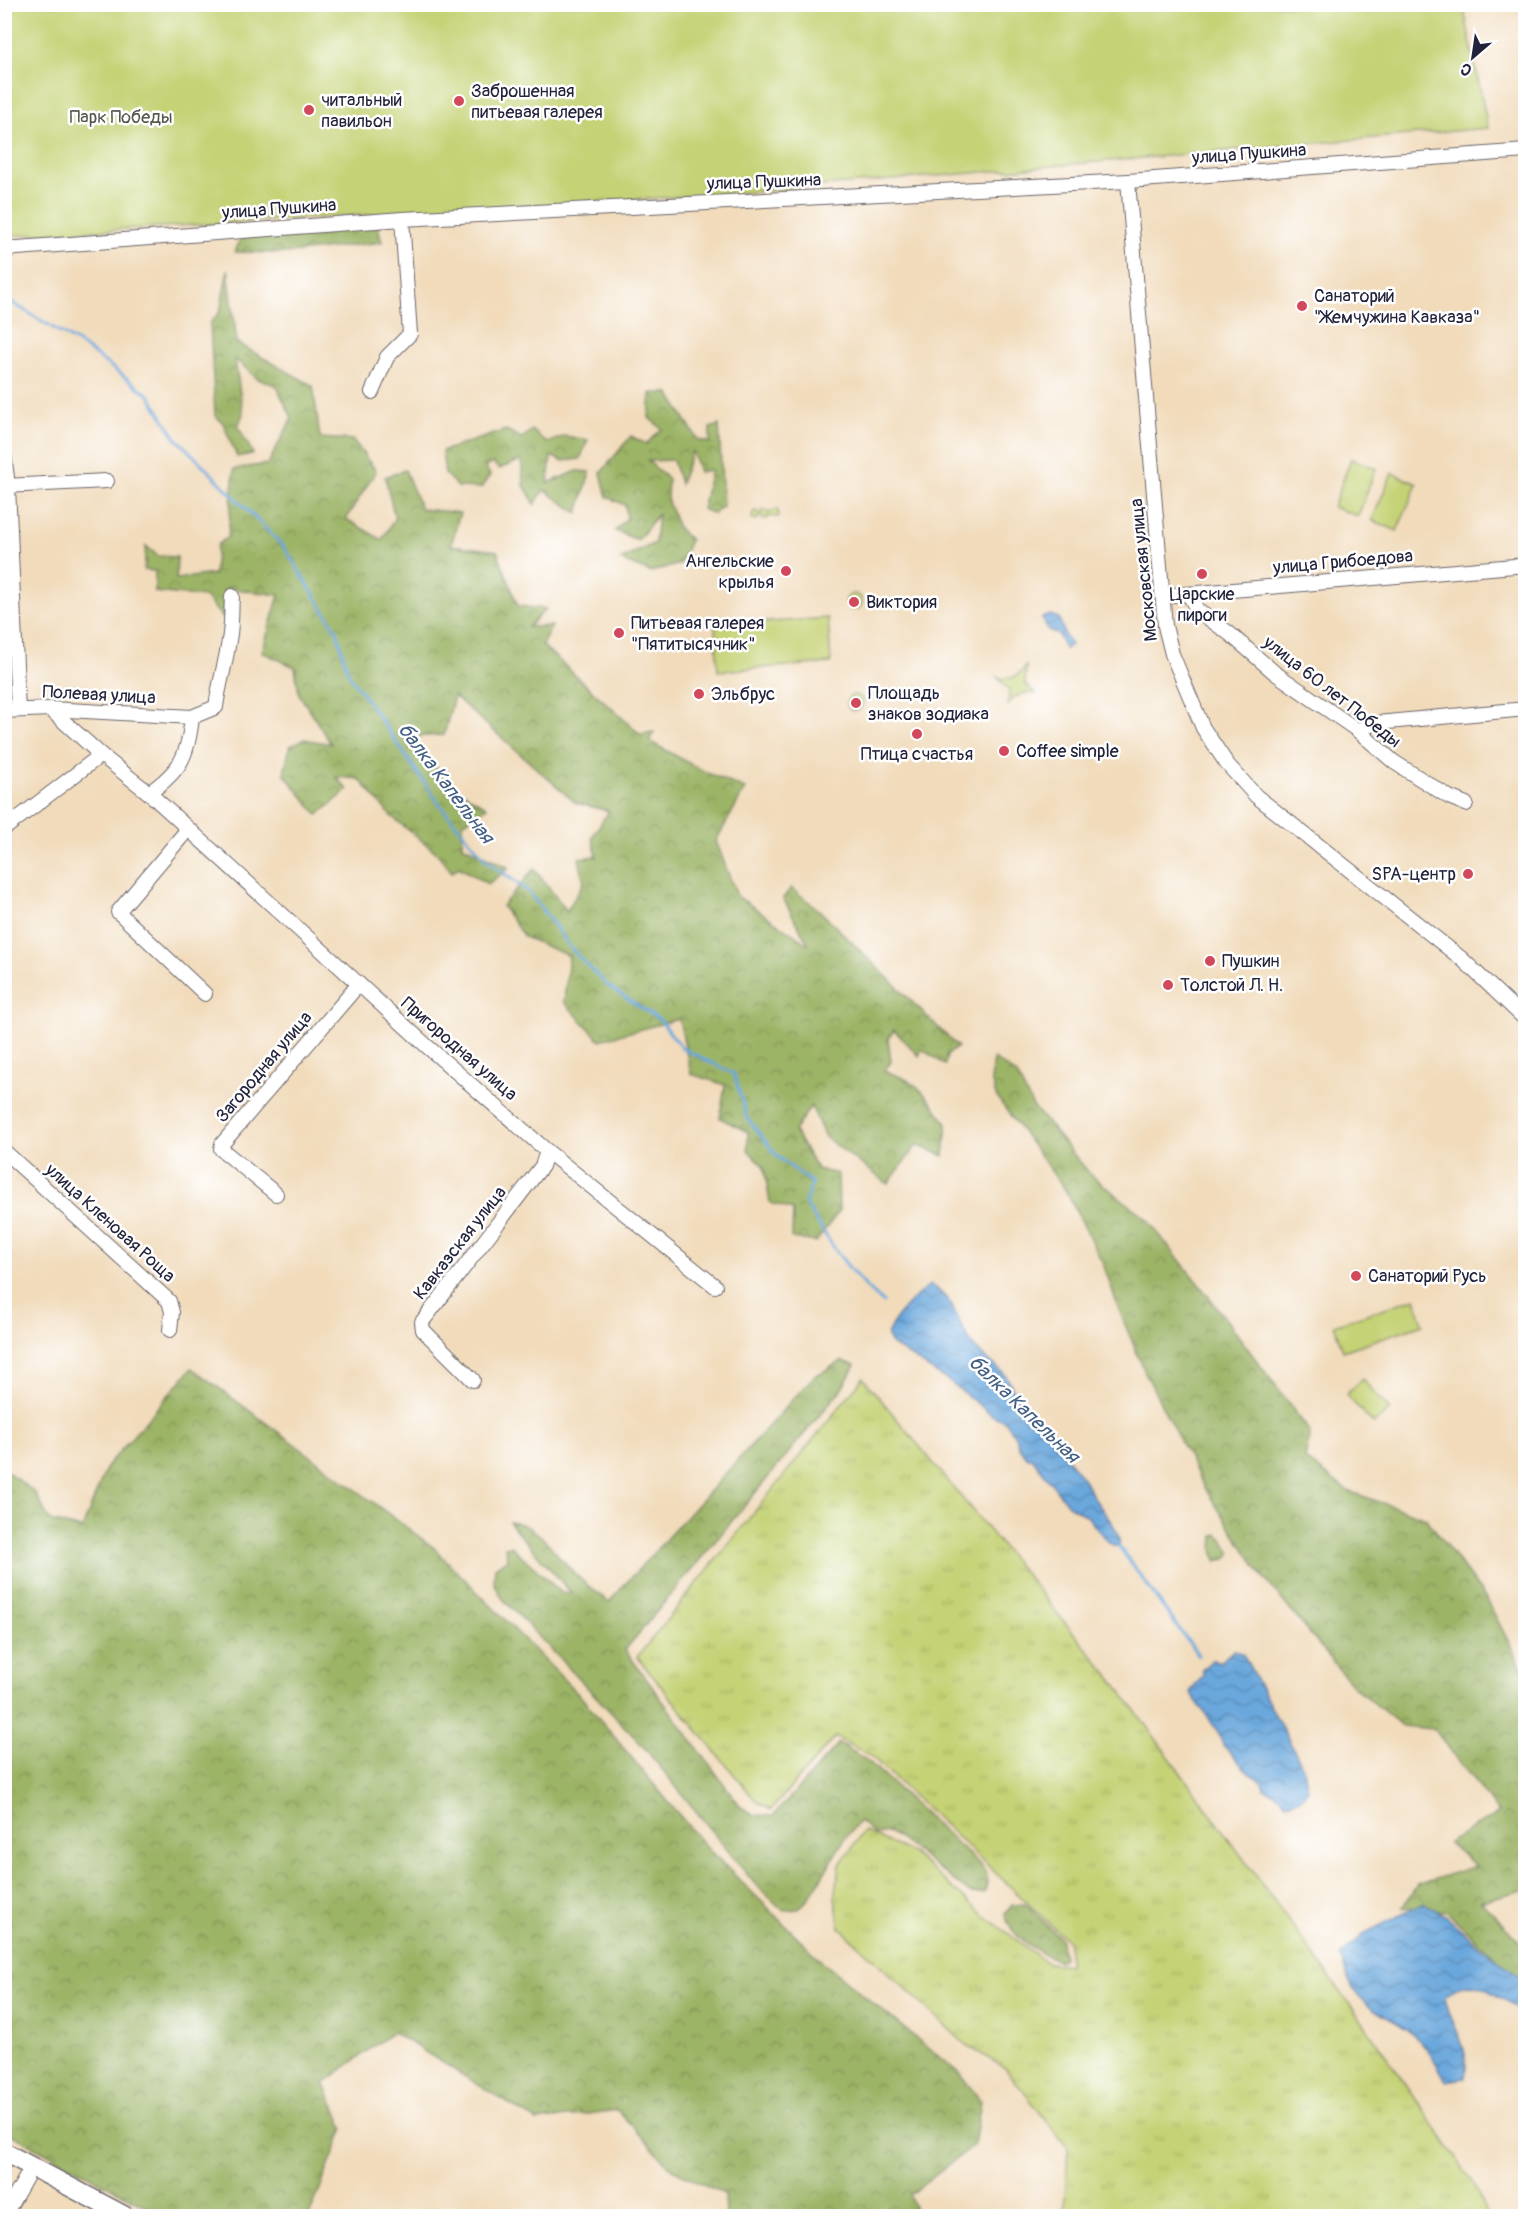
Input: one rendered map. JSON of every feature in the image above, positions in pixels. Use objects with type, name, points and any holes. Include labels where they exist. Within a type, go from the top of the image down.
[{"type":"main road","points":[[4,2152],[125,2217]]},
{"type":"street","name":"улица Пушкина","points":[[4,249],[402,219],[1128,181],[1526,151]]},
{"type":"street","name":"Московская улица","points":[[1128,181],[1165,626],[1172,654],[1203,728],[1227,764],[1256,796],[1462,959],[1526,1020]]},
{"type":"street","points":[[372,392],[387,357],[410,334],[402,219]]},
{"type":"street","points":[[4,454],[11,710]]},
{"type":"street","points":[[6,486],[107,481]]},
{"type":"street","name":"улица Грибоедова","points":[[1163,596],[1526,565]]},
{"type":"street","name":"улица 60 лет Победы","points":[[1189,594],[1197,610],[1230,634],[1275,673],[1357,730],[1394,762],[1449,797],[1466,804]]},
{"type":"street","points":[[149,793],[170,778],[182,762],[189,743],[192,717],[216,707],[219,682],[224,670],[230,638],[232,596]]},
{"type":"street","name":"Полевая улица","points":[[11,710],[50,709],[192,717]]},
{"type":"street","name":"Пригородная улица","points":[[50,709],[101,755],[149,793],[547,1151],[715,1286]]},
{"type":"street","points":[[1357,730],[1377,723],[1526,709]]},
{"type":"street","points":[[4,830],[101,755]]},
{"type":"street","points":[[188,829],[118,912],[205,994]]},
{"type":"street","name":"Загородная улица","points":[[276,1194],[221,1149],[222,1144],[359,984]]},
{"type":"street","name":"улица Кленовая Роща","points":[[4,1151],[170,1300],[172,1312],[170,1330]]},
{"type":"street","name":"Кавказская улица","points":[[473,1380],[423,1330],[422,1322],[542,1166],[547,1151]]},
{"type":"street","points":[[4,2216],[32,2167]]},
{"type":"green space","name":"Парк Победы","points":[[5,5],[1463,5],[1488,128],[730,194],[5,236]]},
{"type":"green space","points":[[378,226],[382,242],[289,253],[235,252],[241,237]]},
{"type":"green space","points":[[228,269],[237,343],[313,386],[320,438],[353,440],[376,471],[346,519],[382,540],[395,518],[385,477],[405,470],[421,509],[460,513],[451,545],[497,551],[518,606],[546,609],[528,627],[552,626],[542,645],[640,734],[654,732],[649,741],[703,771],[745,789],[716,841],[737,896],[809,945],[783,898],[791,888],[819,910],[958,1047],[947,1054],[945,1065],[922,1049],[919,1056],[894,1030],[888,1039],[891,1062],[884,1071],[914,1084],[947,1123],[944,1156],[917,1145],[888,1184],[825,1137],[811,1106],[794,1131],[817,1169],[838,1174],[839,1211],[816,1242],[792,1238],[793,1210],[770,1203],[764,1167],[748,1150],[748,1132],[720,1118],[725,1085],[691,1074],[679,1019],[600,1040],[564,1002],[569,956],[524,937],[502,906],[534,869],[567,911],[584,882],[579,858],[597,856],[592,837],[609,811],[576,803],[454,696],[444,735],[406,737],[459,790],[487,807],[463,823],[462,845],[509,868],[488,884],[459,867],[452,872],[437,853],[391,816],[359,779],[336,777],[348,790],[318,815],[284,774],[290,746],[304,739],[331,744],[299,694],[295,667],[262,652],[279,595],[227,588],[223,618],[205,597],[155,592],[155,571],[144,570],[146,546],[158,556],[177,557],[176,579],[214,574],[217,545],[228,537],[234,469],[268,464],[292,418],[276,385],[258,379],[235,359],[243,414],[238,426],[253,454],[237,457],[223,423],[215,415],[210,323],[220,312]]},
{"type":"green space","points":[[651,393],[669,393],[698,440],[710,443],[710,428],[719,425],[723,506],[714,514],[702,509],[711,470],[699,472],[692,451],[680,484],[673,460],[648,461],[668,479],[667,499],[678,528],[690,540],[680,564],[650,572],[620,560],[655,543],[658,514],[638,540],[615,531],[627,518],[625,505],[607,497],[601,473],[631,436],[646,444],[662,429],[649,418]]},
{"type":"green space","points":[[506,430],[522,438],[532,430],[547,443],[565,436],[588,440],[580,459],[562,461],[551,456],[548,483],[577,471],[590,472],[578,513],[544,490],[535,504],[524,485],[521,460],[499,469],[493,463],[485,467],[490,475],[481,488],[458,487],[445,474],[442,451]]},
{"type":"green space","points":[[1351,459],[1376,468],[1358,516],[1333,507]]},
{"type":"green space","points":[[1392,473],[1417,484],[1397,531],[1372,520]]},
{"type":"green space","points":[[777,509],[778,517],[769,516],[763,519],[758,517],[754,520],[752,518],[753,512],[757,511],[758,514],[767,510],[768,513]]},
{"type":"green space","points":[[851,594],[857,594],[862,602],[860,608],[851,610],[846,605],[846,599]]},
{"type":"green space","points":[[828,618],[831,663],[718,671],[715,626]]},
{"type":"green space","points":[[1026,666],[1025,684],[1036,694],[1020,695],[1008,705],[1009,690],[997,677],[1006,679],[1014,677]]},
{"type":"green space","points":[[855,695],[863,703],[855,711],[847,703]]},
{"type":"green space","points":[[994,1059],[1017,1075],[1032,1105],[1091,1175],[1146,1218],[1213,1302],[1310,1432],[1305,1459],[1348,1491],[1426,1518],[1487,1600],[1525,1674],[1526,1889],[1481,1901],[1525,1946],[1525,1985],[1446,1911],[1403,1907],[1417,1885],[1476,1866],[1448,1843],[1499,1813],[1434,1729],[1402,1726],[1351,1684],[1260,1573],[1206,1490],[1166,1414],[1144,1370],[1104,1266],[1066,1191],[996,1096],[991,1080]]},
{"type":"green space","points":[[1415,1298],[1423,1324],[1343,1351],[1334,1325]]},
{"type":"green space","points":[[842,1361],[855,1365],[843,1387],[625,1650],[741,1807],[754,1815],[773,1816],[839,1743],[868,1761],[979,1864],[986,1874],[987,1885],[984,1893],[970,1893],[897,1837],[888,1832],[874,1834],[860,1821],[843,1842],[808,1899],[799,1909],[783,1910],[755,1884],[643,1746],[503,1599],[494,1583],[495,1567],[507,1560],[505,1547],[511,1546],[562,1593],[572,1594],[509,1522],[520,1524],[545,1540],[577,1576],[609,1602],[813,1377]]},
{"type":"green space","points":[[192,1368],[433,1547],[582,1698],[705,1846],[824,1963],[960,2074],[981,2101],[974,2145],[910,2195],[917,2216],[725,2216],[724,2194],[672,2169],[617,2110],[537,2121],[393,2032],[324,2083],[344,2128],[309,2216],[164,2216],[5,2131],[5,1470],[35,1493],[50,1521],[82,1529],[107,1466]]},
{"type":"green space","points":[[863,1378],[1115,1683],[1362,2021],[1473,2182],[1487,2216],[1064,2216],[1068,2148],[1005,2068],[966,2045],[840,1928],[835,1898],[840,1864],[864,1831],[912,1853],[980,1912],[1047,1963],[1069,1965],[1069,1942],[870,1755],[835,1737],[771,1810],[756,1801],[637,1657]]},
{"type":"green space","points":[[1362,1379],[1390,1410],[1374,1424],[1346,1395]]},
{"type":"green space","points":[[1218,1534],[1231,1554],[1226,1559],[1216,1561],[1213,1550],[1214,1536]]},
{"type":"green space","points":[[1025,1904],[1060,1938],[1064,1958],[1059,1961],[1043,1953],[1026,1943],[1012,1930],[1005,1914],[1012,1905]]},
{"type":"water","points":[[1050,615],[1059,618],[1065,636],[1071,645],[1065,649],[1058,634],[1048,630],[1042,618]]},
{"type":"water","points":[[930,1285],[946,1298],[972,1344],[1005,1375],[1017,1396],[1080,1475],[1114,1526],[1119,1546],[1114,1546],[1106,1540],[1087,1516],[1068,1505],[1032,1458],[1028,1458],[1020,1449],[1013,1432],[1005,1421],[992,1415],[950,1382],[891,1344],[887,1337],[893,1323],[911,1301]]},
{"type":"water","points":[[1234,1650],[1243,1654],[1304,1769],[1308,1790],[1301,1799],[1286,1803],[1278,1795],[1264,1788],[1262,1782],[1250,1774],[1223,1745],[1217,1730],[1190,1692],[1203,1676],[1202,1669],[1213,1660],[1219,1663]]},
{"type":"water","points":[[1424,1903],[1447,1917],[1525,1981],[1525,2013],[1476,1986],[1466,1985],[1456,1988],[1445,1996],[1463,2045],[1465,2078],[1446,2081],[1421,2042],[1360,1998],[1351,1984],[1340,1956],[1365,1933]]},
{"type":"waterway","name":"балка Капельная","points":[[4,298],[83,346],[149,395],[175,437],[284,547],[337,631],[348,673],[440,805],[486,860],[529,892],[575,953],[609,987],[660,1020],[682,1048],[734,1074],[747,1118],[778,1157],[812,1183],[805,1203],[850,1269],[883,1302]]},
{"type":"waterway","name":"балка Капельная","points":[[1118,1545],[1198,1655]]},
{"type":"place","name":"Заброшенная питьевая галерея","points":[[459,101]]},
{"type":"place","name":"читальный павильон","points":[[309,110]]},
{"type":"place","name":"Санаторий \"Жемчужина Кавказа\"","points":[[1302,306]]},
{"type":"place","name":"Ангельские крылья","points":[[786,571]]},
{"type":"place","name":"Царские пироги","points":[[1202,574]]},
{"type":"place","name":"Виктория","points":[[854,602]]},
{"type":"place","name":"Питьевая галерея \"Пятитысячник\"","points":[[619,633]]},
{"type":"place","name":"Эльбрус","points":[[699,694]]},
{"type":"place","name":"Площадь знаков зодиака","points":[[856,703]]},
{"type":"place","name":"Птица счастья","points":[[917,734]]},
{"type":"place","name":"Coffee simple","points":[[1004,751]]},
{"type":"place","name":"SPA-центр","points":[[1468,874]]},
{"type":"place","name":"Пушкин","points":[[1210,961]]},
{"type":"place","name":"Толстой Л. Н.","points":[[1168,985]]},
{"type":"place","name":"Санаторий Русь","points":[[1356,1276]]}]
